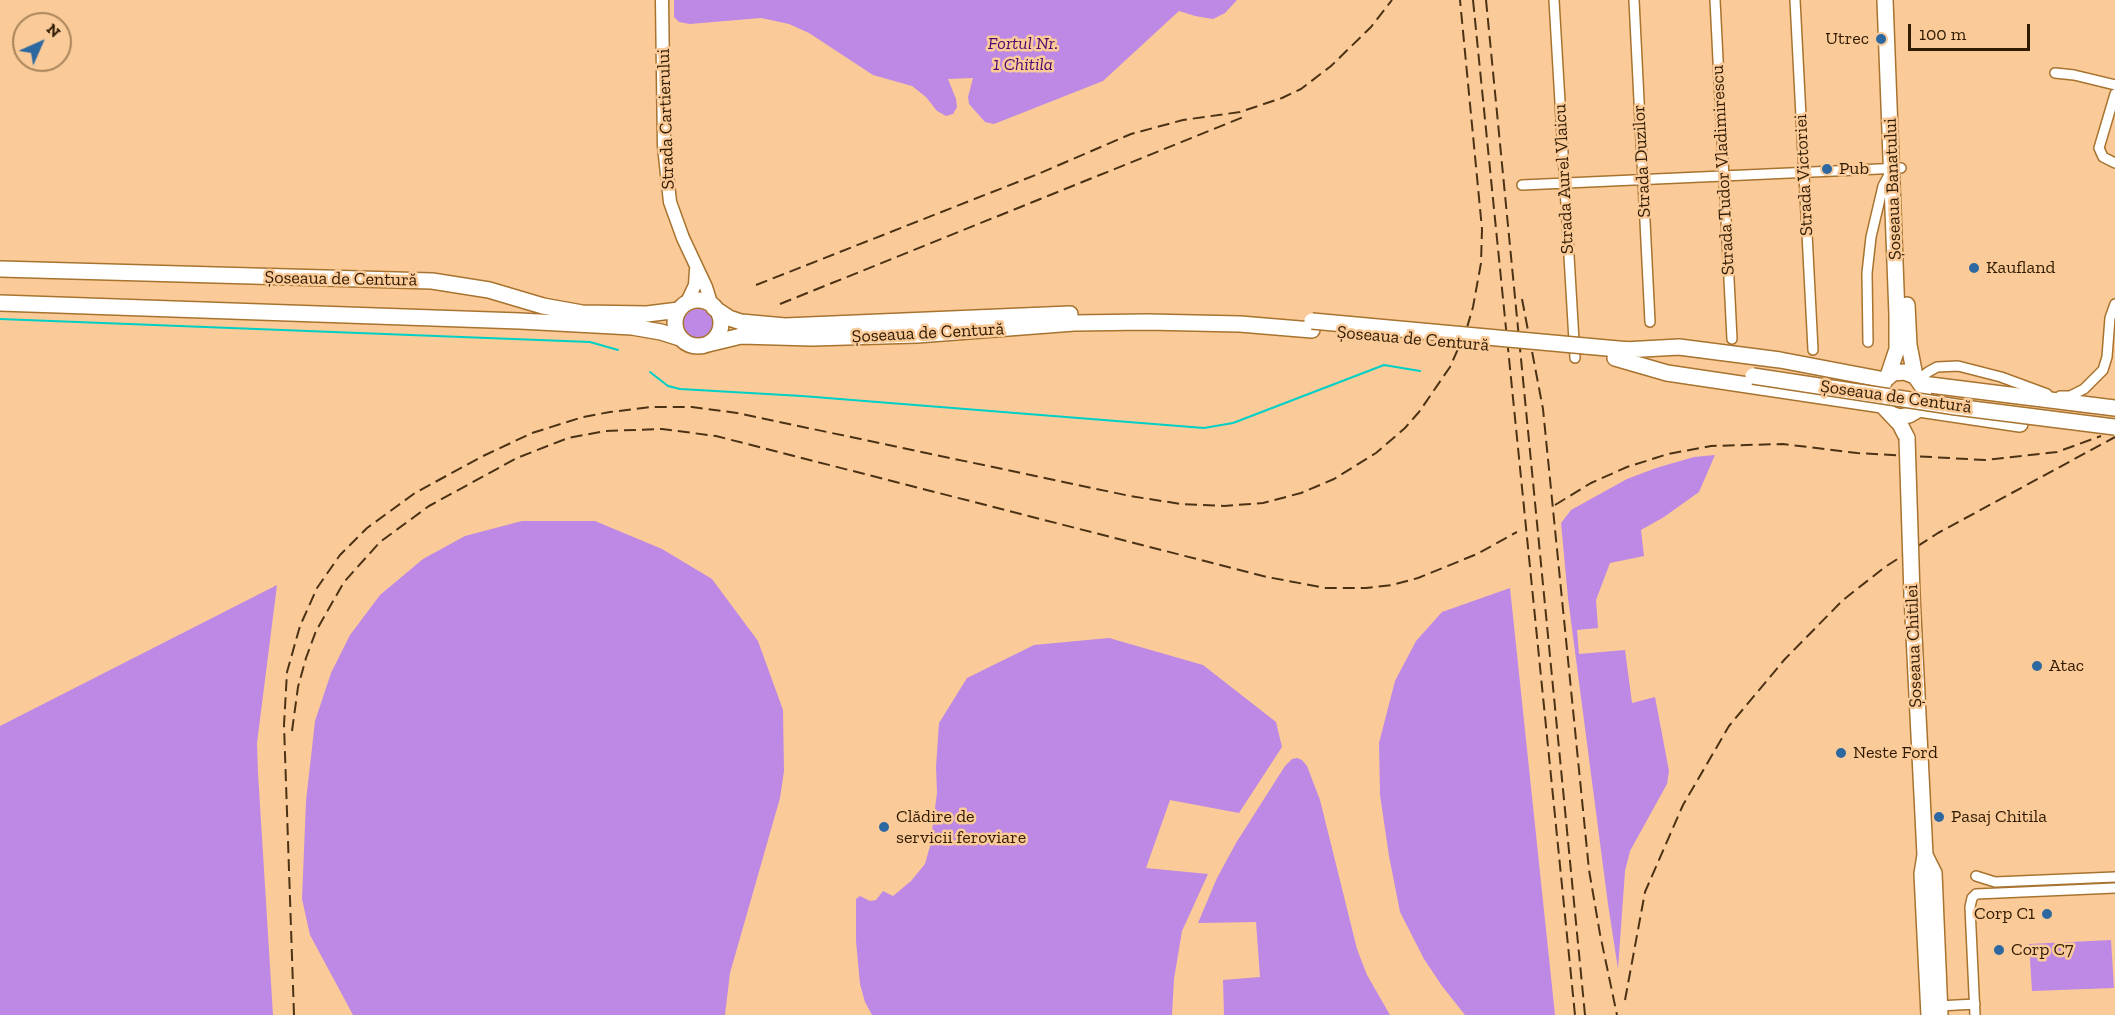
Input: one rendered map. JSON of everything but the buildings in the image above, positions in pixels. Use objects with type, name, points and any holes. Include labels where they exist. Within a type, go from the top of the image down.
[{"type":"main road","name":"Șoseaua Banatului","points":[[1884,0],[1909,345],[1918,380]]},
{"type":"main road","name":"Șoseaua Banatului","points":[[1886,378],[1896,349],[1898,315],[1893,0]]},
{"type":"main road","name":"Șoseaua de Centură","points":[[0,269],[432,281],[489,290],[543,306],[582,313],[647,314],[702,301],[735,320],[785,326],[1188,312],[1581,353],[1620,354],[1679,364],[2115,417]]},
{"type":"main road","name":"Șoseaua de Centură","points":[[0,303],[573,323],[632,327],[661,332],[695,346],[741,336],[812,338],[906,336],[1074,323],[1312,325]]},
{"type":"main road","points":[[680,338],[675,321],[682,307]]},
{"type":"main road","points":[[708,344],[718,334],[720,327],[720,320],[713,307]]},
{"type":"main road","points":[[1620,354],[1656,346],[1679,347],[1780,360],[1886,378],[1904,372],[1918,380],[2115,408]]},
{"type":"main road","points":[[1620,354],[1667,373],[1886,409],[1905,417],[1916,411],[1924,399],[1918,380]]},
{"type":"main road","name":"Șoseaua de Centură","points":[[1753,372],[1956,407],[2115,427]]},
{"type":"main road","points":[[1886,378],[1879,394],[1886,409],[1900,424],[1907,438]]},
{"type":"main road","points":[[1916,411],[2115,436]]},
{"type":"main road","name":"Șoseaua Chitilei","points":[[1916,411],[1907,438],[1912,596],[1925,855],[1922,873],[1929,894],[1936,1012]]},
{"type":"street","name":"Strada Cartierului","points":[[662,0],[664,146],[670,202],[713,307]]},
{"type":"street","name":"Strada Aurel Vlaicu","points":[[1554,0],[1564,183],[1581,353]]},
{"type":"street","name":"Strada Duzilor","points":[[1634,0],[1650,322]]},
{"type":"street","name":"Strada Tudor Vladimirescu","points":[[1715,0],[1732,339]]},
{"type":"street","name":"Strada Victoriei","points":[[1795,0],[1813,351]]},
{"type":"street","points":[[2055,73],[2115,85]]},
{"type":"street","points":[[2115,94],[2099,148],[2103,157],[2115,163]]},
{"type":"street","points":[[1522,184],[1642,181],[1897,168]]},
{"type":"street","points":[[1868,342],[1867,273],[1871,237],[1883,186],[1897,168]]},
{"type":"street","points":[[682,307],[695,285],[696,269]]},
{"type":"street","points":[[1918,380],[1937,367],[1958,366],[2001,377],[2050,395],[2070,396],[2084,389],[2103,370],[2107,357],[2110,318],[2115,304]]},
{"type":"street","points":[[1976,876],[1995,882],[2115,877]]},
{"type":"street","points":[[1975,1015],[1970,903],[1976,894],[2115,888]]},
{"type":"street","points":[[1936,1012],[1974,1004]]},
{"type":"green space","name":"Fortul Nr. 1 Chitila","points":[[674,0],[1237,0],[1225,13],[1213,19],[1179,11],[1103,81],[994,124],[985,122],[969,104],[968,97],[973,78],[948,79],[957,107],[953,114],[946,116],[937,111],[926,97],[912,86],[873,75],[809,33],[789,24],[761,18],[690,24],[679,22],[674,17]]},
{"type":"green space","points":[[698,309],[709,313],[713,324],[709,335],[698,339],[687,335],[683,324],[687,313]]},
{"type":"green space","points":[[1715,455],[1699,492],[1641,530],[1644,556],[1610,563],[1596,600],[1598,628],[1577,630],[1579,654],[1625,650],[1632,703],[1655,697],[1669,771],[1667,784],[1630,851],[1625,871],[1618,969],[1568,598],[1561,523],[1571,510],[1627,479],[1694,457]]},
{"type":"green space","points":[[522,521],[595,521],[662,549],[712,579],[758,641],[783,710],[784,771],[780,798],[730,973],[725,1015],[353,1015],[310,935],[302,899],[306,801],[315,721],[331,673],[350,635],[380,595],[423,559],[465,536]]},
{"type":"green space","points":[[277,585],[257,743],[273,1015],[0,1015],[0,726]]},
{"type":"green space","points":[[1510,588],[1555,1015],[1465,1015],[1424,959],[1400,912],[1380,795],[1379,743],[1395,681],[1416,641],[1442,612]]},
{"type":"green space","points":[[1109,638],[1203,665],[1276,722],[1282,747],[1239,813],[1170,800],[1146,868],[1208,874],[1182,931],[1174,979],[1172,1015],[872,1015],[865,1002],[860,984],[856,941],[856,899],[860,896],[870,901],[876,900],[883,891],[893,896],[911,881],[925,864],[930,846],[937,793],[939,723],[967,678],[1034,645]]},
{"type":"green space","points":[[1297,758],[1307,766],[1320,800],[1357,949],[1367,975],[1390,1015],[1224,1015],[1223,980],[1260,977],[1256,922],[1198,923],[1217,878],[1236,843],[1285,766],[1292,759]]},
{"type":"green space","points":[[2111,940],[2114,988],[2032,991],[2029,944]]},
{"type":"waterway","points":[[0,319],[590,342],[618,350]]},
{"type":"waterway","points":[[650,372],[668,386],[680,389],[802,396],[1204,428],[1233,423],[1384,365],[1420,371]]},
{"type":"railway","points":[[756,285],[1038,174],[1131,134],[1183,120],[1240,112],[1282,98],[1301,89],[1331,66],[1371,27],[1392,0]]},
{"type":"railway","points":[[294,1015],[284,725],[287,672],[300,626],[317,588],[340,555],[367,528],[415,493],[481,457],[532,433],[583,417],[651,407],[692,407],[737,413],[1130,496],[1181,504],[1224,506],[1263,503],[1301,493],[1334,479],[1376,453],[1405,428],[1419,412],[1450,367],[1466,331],[1473,307],[1481,263],[1482,229],[1460,0]]},
{"type":"railway","points":[[1473,0],[1575,1015]]},
{"type":"railway","points":[[1486,0],[1585,1015]]},
{"type":"railway","points":[[780,304],[1246,116]]},
{"type":"railway","points":[[1522,299],[1543,409],[1589,870],[1617,1015]]},
{"type":"railway","points":[[292,731],[298,687],[316,631],[344,582],[380,542],[429,506],[517,458],[568,438],[606,431],[662,429],[716,436],[1267,577],[1326,588],[1366,588],[1392,585],[1418,578],[1477,554],[1517,532]]},
{"type":"railway","points":[[1555,505],[1591,483],[1627,467],[1668,454],[1711,446],[1783,444],[1857,453],[1985,460],[2057,452],[2101,436]]},
{"type":"railway","points":[[1625,1000],[1645,892],[1683,805],[1729,726],[1785,659],[1843,600],[1885,567],[1938,533],[2115,437]]},
{"type":"place","name":"Utrec","points":[[1881,39]]},
{"type":"place","name":"Pub","points":[[1827,169]]},
{"type":"place","name":"Kaufland","points":[[1974,268]]},
{"type":"place","name":"Atac","points":[[2037,666]]},
{"type":"place","name":"Neste Ford","points":[[1841,753]]},
{"type":"place","name":"Pasaj Chitila","points":[[1939,817]]},
{"type":"place","name":"Clădire de servicii feroviare","points":[[884,827]]},
{"type":"place","name":"Corp C1","points":[[2047,914]]},
{"type":"place","name":"Corp C7","points":[[1999,950]]}]
